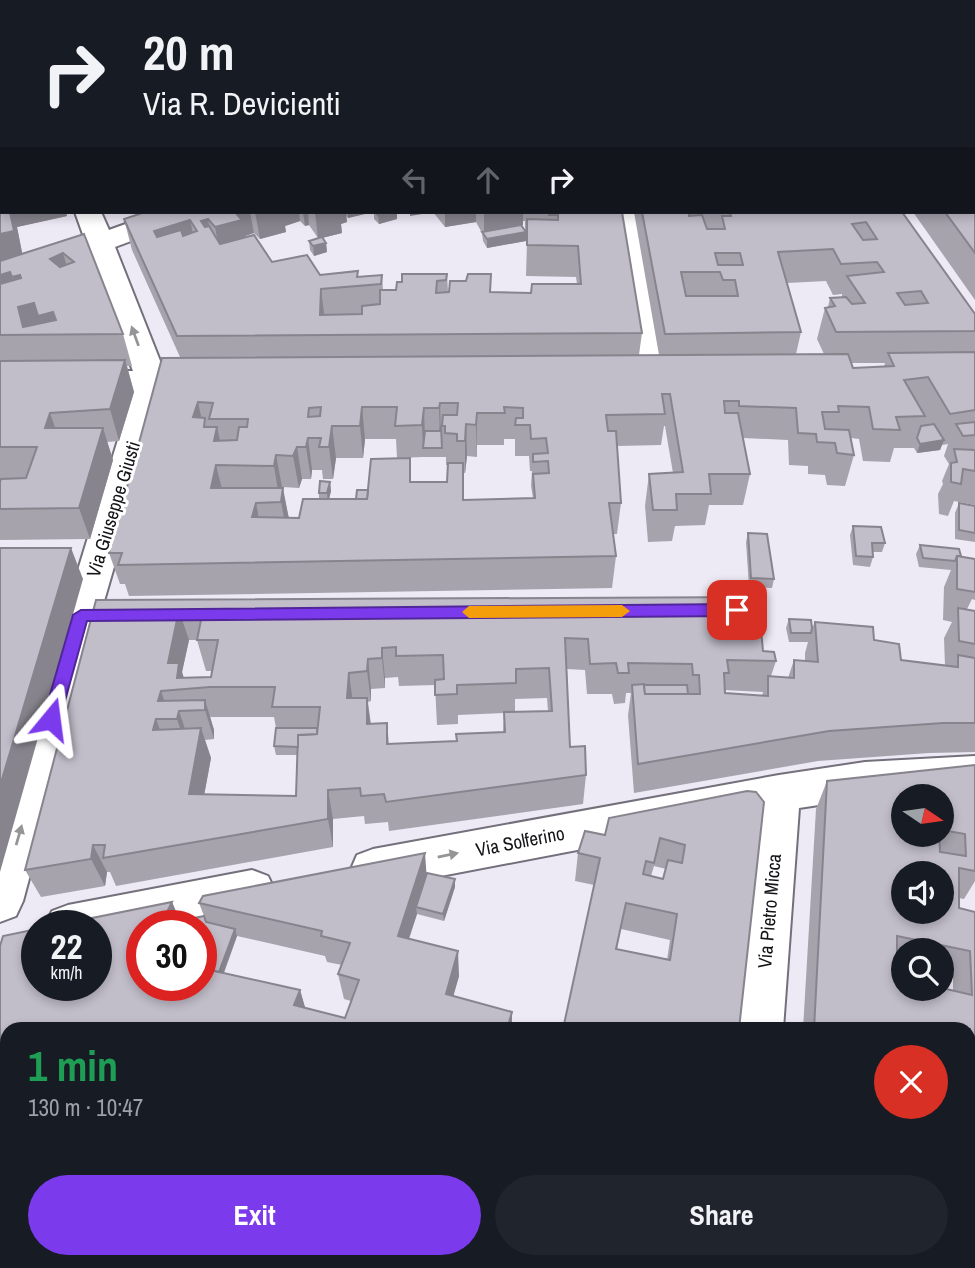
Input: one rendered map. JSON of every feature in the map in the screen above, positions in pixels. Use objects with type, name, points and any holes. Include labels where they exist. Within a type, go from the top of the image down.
[{"type":"street","points":[[0,280],[38,272],[94,227],[171,214]]},
{"type":"street","points":[[623,214],[648,379]]},
{"type":"street","points":[[94,227],[152,381]]},
{"type":"street","points":[[0,381],[235,380]]},
{"type":"street","name":"Via Giuseppe Giusti","points":[[0,901],[81,615],[152,381]]},
{"type":"street","points":[[58,559],[99,557]]},
{"type":"street","points":[[81,615],[123,615]]},
{"type":"street","name":"Via Solferino","points":[[112,918],[779,793],[865,780],[975,774]]},
{"type":"street","name":"Via Pietro Micca","points":[[759,1022],[779,793]]},
{"type":"street","points":[[0,938],[21,935]]},
{"type":"building","points":[[0,214],[10,214],[14,231],[0,234]]},
{"type":"building","points":[[139,214],[237,214],[242,220],[215,227],[208,219],[201,221],[205,227],[209,226],[220,244],[254,235],[272,262],[307,255],[320,275],[358,271],[357,277],[382,275],[381,284],[321,289],[320,315],[362,314],[362,306],[380,304],[380,290],[396,290],[397,282],[402,282],[402,274],[447,274],[446,280],[437,281],[436,293],[449,292],[450,281],[466,281],[468,274],[491,274],[490,292],[531,293],[532,284],[581,284],[578,246],[527,245],[527,219],[558,220],[558,215],[549,214],[622,214],[642,333],[177,336],[124,219]],"holes":[[[190,220],[197,231],[183,236],[181,230],[157,237],[154,231]]]},
{"type":"building","points":[[642,214],[702,215],[707,229],[725,229],[722,216],[730,214],[903,214],[975,314],[975,331],[836,332],[825,308],[835,306],[830,298],[846,297],[852,304],[865,303],[847,276],[884,272],[877,262],[841,264],[833,249],[778,252],[801,332],[665,334]],"holes":[[[866,222],[877,239],[863,240],[852,224]],[[715,253],[740,253],[743,265],[718,265]],[[681,272],[720,272],[723,280],[735,280],[738,296],[686,296]],[[921,291],[928,303],[905,305],[897,293]]]},
{"type":"building","points":[[946,214],[975,214],[975,253]]},
{"type":"building","points":[[521,225],[526,232],[487,239],[482,232]]},
{"type":"building","points":[[84,234],[123,334],[0,335],[0,284],[21,278],[20,275],[12,277],[10,272],[0,275],[0,261]],"holes":[[[63,253],[74,262],[60,267],[50,259]],[[34,303],[38,316],[53,312],[56,320],[23,327],[18,307]]]},
{"type":"building","points":[[322,237],[326,243],[313,246],[309,241]]},
{"type":"building","points":[[975,352],[975,410],[950,414],[928,377],[904,380],[925,416],[896,417],[900,430],[873,429],[869,407],[838,406],[839,412],[822,412],[825,429],[849,430],[854,455],[837,453],[835,443],[817,442],[816,434],[798,433],[796,408],[739,406],[739,401],[724,401],[725,413],[738,413],[750,474],[709,474],[711,494],[676,494],[677,510],[653,510],[649,474],[683,472],[670,394],[662,394],[665,414],[606,415],[608,431],[616,431],[621,503],[609,503],[616,556],[118,565],[122,553],[109,553],[162,358],[848,354],[853,368],[894,366],[888,353]],"holes":[[[198,402],[213,403],[209,419],[248,419],[247,427],[239,427],[237,440],[214,441],[217,427],[204,427],[205,418],[193,417]],[[440,403],[458,403],[457,415],[443,415],[442,426],[445,426],[445,433],[457,434],[457,441],[465,441],[466,424],[476,425],[477,413],[505,413],[504,407],[523,408],[523,418],[516,418],[515,425],[530,425],[531,439],[546,438],[548,453],[533,454],[533,462],[548,461],[549,473],[533,474],[535,498],[463,500],[463,463],[448,463],[447,482],[410,482],[410,458],[371,459],[367,499],[303,499],[299,518],[252,517],[256,503],[281,502],[283,488],[211,488],[216,465],[274,466],[276,455],[293,456],[297,447],[306,447],[308,438],[321,438],[319,447],[329,447],[332,426],[360,426],[362,407],[397,407],[395,426],[422,425],[424,408],[439,408]],[[321,407],[320,416],[308,417],[309,408]]]},
{"type":"building","points":[[125,360],[110,409],[50,413],[45,428],[103,428],[79,508],[0,509],[1,479],[26,478],[37,447],[0,447],[0,361]]},
{"type":"building","points":[[975,422],[975,435],[963,436],[956,424]]},
{"type":"building","points":[[934,424],[944,440],[920,444],[917,438],[921,426]]},
{"type":"building","points":[[441,426],[442,448],[423,448],[425,431],[440,431]]},
{"type":"building","points":[[954,449],[975,450],[975,471],[963,469],[961,484],[951,482],[951,463],[957,462]]},
{"type":"building","points":[[320,481],[330,482],[327,493],[319,493]]},
{"type":"building","points":[[357,490],[368,490],[367,499],[356,499]]},
{"type":"building","points":[[959,503],[975,506],[975,533],[959,530]]},
{"type":"building","points":[[853,526],[881,527],[885,543],[872,543],[873,557],[856,556]]},
{"type":"building","points":[[748,533],[767,534],[774,579],[751,578]]},
{"type":"building","points":[[920,545],[959,549],[961,556],[957,556],[955,561],[923,558]]},
{"type":"building","points":[[0,548],[71,548],[0,786]]},
{"type":"building","points":[[957,556],[975,559],[975,592],[957,589]]},
{"type":"building","points":[[758,597],[763,651],[774,652],[776,661],[727,660],[729,673],[724,673],[725,693],[768,696],[768,676],[794,678],[794,660],[818,662],[815,622],[873,627],[874,640],[899,644],[901,660],[958,667],[958,655],[975,658],[975,723],[829,731],[638,764],[632,685],[644,684],[645,694],[700,694],[699,675],[693,675],[692,664],[628,663],[629,673],[618,673],[616,663],[590,664],[588,639],[565,638],[570,747],[585,746],[586,775],[386,802],[384,794],[361,796],[360,788],[328,790],[328,819],[103,858],[105,845],[93,845],[91,859],[25,870],[96,600]],"holes":[[[179,610],[203,610],[197,640],[218,640],[211,677],[177,678],[179,663],[168,663]],[[396,647],[396,656],[443,655],[444,679],[435,680],[435,695],[457,694],[457,685],[516,683],[516,669],[549,668],[552,711],[504,712],[505,732],[456,734],[457,741],[387,744],[387,723],[367,724],[367,698],[347,698],[349,673],[367,671],[368,659],[382,658],[382,648]],[[210,687],[275,687],[272,707],[320,707],[317,734],[298,735],[296,796],[189,794],[201,728],[153,730],[156,719],[177,719],[179,711],[205,710],[205,700],[158,701],[161,691]]]},
{"type":"building","points":[[958,608],[975,611],[975,644],[959,641]]},
{"type":"building","points":[[789,619],[811,620],[811,633],[791,633]]},
{"type":"building","points":[[644,685],[687,685],[688,694],[645,694]]},
{"type":"building","points":[[276,728],[317,728],[317,734],[298,735],[298,747],[274,746]]},
{"type":"building","points":[[975,765],[975,871],[959,868],[959,908],[975,912],[975,1022],[814,1022],[827,781]]},
{"type":"building","points":[[747,791],[756,792],[764,802],[740,1022],[565,1022],[600,858],[578,853],[585,831],[605,835],[609,818]],"holes":[[[660,838],[685,845],[682,863],[668,860],[663,879],[643,874],[646,861],[654,863]],[[626,903],[677,914],[670,960],[616,949]]]},
{"type":"building","points":[[425,853],[398,936],[458,951],[446,994],[512,1012],[509,1022],[0,1022],[0,946],[3,936],[21,932],[21,1001],[112,1001],[112,914],[126,911],[126,1001],[217,1001],[217,972],[300,990],[294,1005],[345,1018],[359,980],[338,974],[350,943],[321,936],[322,931],[199,903],[203,896]]},
{"type":"building","points":[[427,873],[455,879],[443,914],[416,907]]},
{"type":"building","points":[[172,902],[168,910],[132,910]]},
{"type":"building","points":[[217,925],[235,929],[217,971]]},
{"type":"slow traffic","points":[[469,612],[622,611]]},
{"type":"route","points":[[51,719],[81,615],[737,610]]}]
